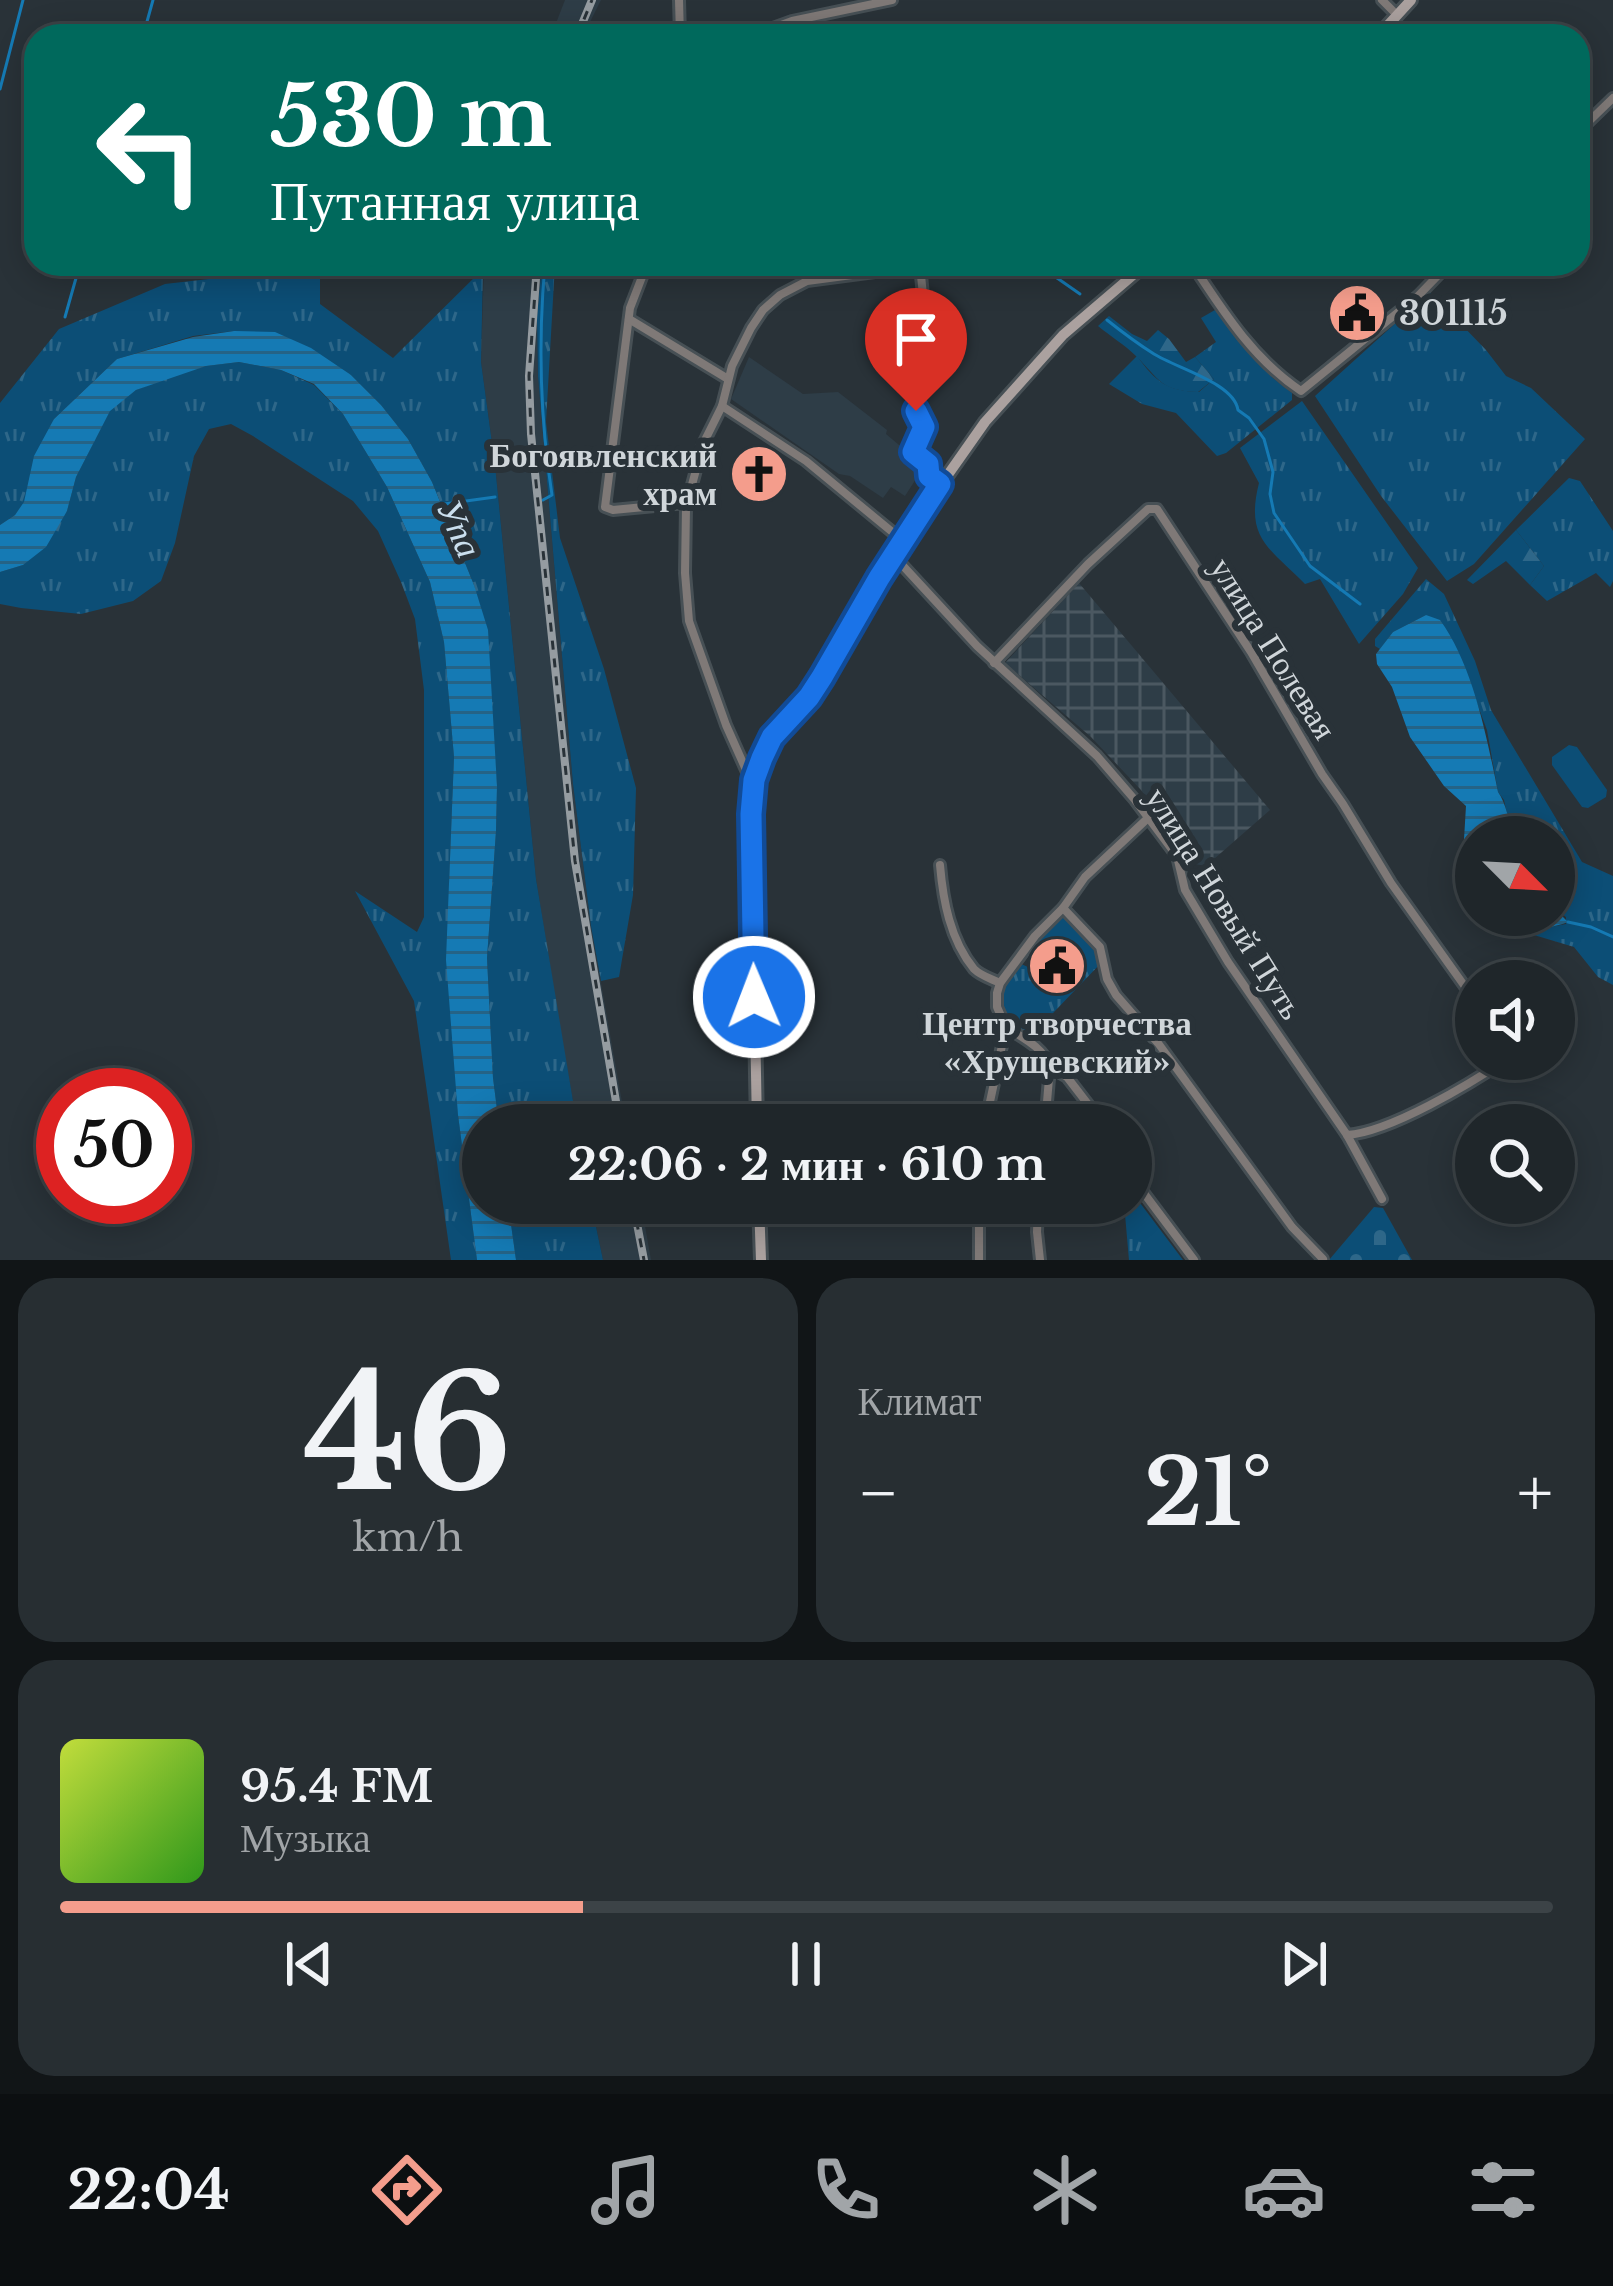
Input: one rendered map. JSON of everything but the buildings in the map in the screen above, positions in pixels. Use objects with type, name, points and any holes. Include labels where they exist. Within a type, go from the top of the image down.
[{"type":"main road","points":[[1389,24],[1411,0]]},
{"type":"main road","points":[[757,1104],[751,814],[754,780],[762,758],[772,737],[809,697],[902,540],[985,422],[1041,357],[1126,276]]},
{"type":"main road","points":[[760,1224],[761,1260]]},
{"type":"street","points":[[784,24],[892,0]]},
{"type":"street","points":[[1382,0],[1397,15]]},
{"type":"street","points":[[1590,120],[1613,98]]},
{"type":"street","points":[[642,276],[631,303],[604,505],[606,510],[686,503]]},
{"type":"street","points":[[754,780],[740,758],[690,624],[686,503],[728,380],[763,310],[784,291],[806,281],[844,276]]},
{"type":"street","points":[[921,276],[920,340],[911,380],[917,417],[924,427],[913,451],[940,484]]},
{"type":"street","points":[[1200,276],[1251,348],[1276,375],[1301,391],[1437,276]]},
{"type":"street","points":[[629,319],[728,380]]},
{"type":"street","points":[[722,406],[806,461],[902,540]]},
{"type":"street","name":"улица Полевая","points":[[994,663],[1088,564],[1148,509],[1156,508],[1251,652],[1391,883],[1455,973]]},
{"type":"street","name":"улица Новый Путь","points":[[893,555],[994,663],[1097,756],[1177,856],[1185,890],[1228,962],[1347,1135],[1382,1199]]},
{"type":"street","points":[[740,758],[762,758]]},
{"type":"street","points":[[1047,1104],[1048,1060],[1006,1027],[997,1007],[1000,983],[1085,878],[1148,818]]},
{"type":"street","points":[[940,865],[944,903],[955,935],[976,972],[1000,983]]},
{"type":"street","points":[[1063,908],[1100,947],[1116,995],[1159,1043],[1284,1217],[1323,1259]]},
{"type":"street","points":[[990,1104],[1006,1027]]},
{"type":"street","points":[[1050,1067],[1067,1077],[1088,1104]]},
{"type":"street","points":[[1347,1135],[1389,1125],[1469,1080]]},
{"type":"street","points":[[1152,1204],[1194,1260]]},
{"type":"street","points":[[979,1224],[979,1260]]},
{"type":"street","points":[[1037,1224],[1040,1260]]},
{"type":"shaded area","points":[[565,0],[601,0],[589,24],[556,24]]},
{"type":"shaded area","points":[[484,276],[541,276],[538,376],[573,784],[591,926],[622,1104],[573,1104],[536,879],[481,362]]},
{"type":"shaded area","points":[[275,332],[311,348],[351,375],[408,439],[432,482],[474,585],[488,630],[497,786],[487,958],[496,1104],[462,1104],[462,1146],[446,960],[454,757],[444,642],[430,582],[387,487],[343,414],[314,384],[281,370],[239,362],[206,366],[136,390],[110,411],[76,477],[67,511],[46,547],[23,565],[0,572],[0,525],[24,502],[34,456],[54,419],[117,359],[193,337]]},
{"type":"shaded area","points":[[749,357],[803,394],[838,392],[887,430],[923,468],[905,496],[891,487],[883,498],[839,474],[731,399]]},
{"type":"shaded area","points":[[1079,583],[1270,810],[1206,866],[1195,864],[1141,790],[1091,737],[1005,663]]},
{"type":"shaded area","points":[[1426,615],[1440,620],[1452,638],[1477,703],[1507,816],[1465,816],[1466,806],[1444,786],[1410,737],[1392,687],[1377,664],[1376,654],[1393,632]]},
{"type":"shaded area","points":[[472,1224],[511,1224],[516,1260],[477,1260]]},
{"type":"shaded area","points":[[595,1224],[645,1224],[651,1260],[603,1260]]},
{"type":"green space","points":[[235,276],[320,276],[320,304],[393,358],[476,276],[483,276],[481,362],[536,879],[574,1104],[496,1104],[487,958],[497,786],[474,585],[432,482],[408,439],[351,375],[234,331],[193,336],[117,359],[54,419],[25,502],[0,525],[0,403],[59,329],[165,284]]},
{"type":"green space","points":[[541,276],[554,276],[546,422],[560,538],[604,669],[636,788],[633,895],[619,977],[601,981],[573,784],[537,317]]},
{"type":"green space","points":[[1430,292],[1506,376],[1531,388],[1585,439],[1474,564],[1447,581],[1381,496],[1315,396]]},
{"type":"green space","points":[[1215,310],[1273,378],[1292,393],[1292,400],[1217,456],[1176,413],[1142,404],[1109,384],[1137,356],[1163,383],[1199,392],[1214,379],[1195,357],[1216,342],[1201,318]]},
{"type":"green space","points":[[1109,316],[1147,341],[1158,330],[1186,362],[1195,357],[1214,379],[1198,392],[1168,386],[1098,326]]},
{"type":"green space","points":[[239,362],[281,370],[314,385],[343,414],[387,487],[430,582],[444,642],[454,757],[449,885],[462,1224],[472,1224],[477,1260],[451,1260],[414,1001],[355,891],[417,932],[424,917],[424,690],[415,619],[378,531],[353,501],[231,424],[209,429],[194,456],[175,543],[161,581],[133,601],[81,614],[0,604],[0,572],[23,565],[67,511],[76,477],[110,410],[136,390],[206,366]]},
{"type":"green space","points":[[1302,401],[1418,568],[1403,594],[1359,644],[1320,579],[1305,584],[1271,551],[1258,530],[1259,483],[1240,448]]},
{"type":"green space","points":[[1569,478],[1580,481],[1613,531],[1613,581],[1610,587],[1596,573],[1547,601],[1530,585],[1544,566],[1516,530]]},
{"type":"green space","points":[[1516,530],[1544,566],[1530,585],[1506,561],[1473,584],[1467,580]]},
{"type":"green space","points":[[1426,579],[1444,594],[1491,710],[1554,816],[1507,816],[1498,792],[1487,730],[1462,663],[1426,615],[1393,632],[1380,649],[1375,639]]},
{"type":"green space","points":[[1569,745],[1577,747],[1607,790],[1606,797],[1588,808],[1582,807],[1552,765],[1552,757]]},
{"type":"green space","points":[[1575,850],[1582,862],[1613,876],[1613,985],[1598,977],[1574,947],[1537,936],[1575,936]]},
{"type":"green space","points":[[1065,916],[1095,944],[1101,963],[1026,1036],[1007,1018],[1002,994],[1019,963],[1039,972],[1035,983],[1049,989],[1054,978],[1062,980],[1072,958],[1064,954],[1069,944],[1055,938],[1051,946],[1036,940]]},
{"type":"green space","points":[[1374,1207],[1383,1208],[1412,1260],[1329,1260]]},
{"type":"green space","points":[[1152,1219],[1183,1260],[1129,1260],[1126,1224],[1152,1224]]},
{"type":"green space","points":[[511,1224],[595,1224],[603,1260],[516,1260]]},
{"type":"waterway","points":[[0,89],[23,0]]},
{"type":"waterway","points":[[146,24],[153,0]]},
{"type":"waterway","points":[[65,317],[77,276]]},
{"type":"waterway","points":[[543,500],[552,495],[541,380],[544,276]]},
{"type":"waterway","points":[[1054,276],[1080,294]]},
{"type":"waterway","points":[[1107,320],[1154,354],[1215,384],[1234,400],[1264,439],[1273,472],[1274,513],[1310,566],[1360,604]]},
{"type":"waterway","name":"Упа","points":[[437,505],[495,497]]},
{"type":"waterway","points":[[1575,924],[1613,937]]},
{"type":"railway","points":[[582,24],[592,0]]},
{"type":"railway","points":[[536,276],[529,376],[531,434],[575,861],[616,1104]]},
{"type":"railway","points":[[637,1224],[644,1260]]},
{"type":"place","name":"301115","points":[[1357,313]]},
{"type":"place","name":"Богоявленский храм","points":[[759,474]]},
{"type":"place","name":"Центр творчества «Хрущевский»","points":[[1057,966]]},
{"type":"route","points":[[754,997],[754,780],[772,737],[809,697],[940,484],[929,476],[928,464],[913,452],[924,427],[916,411]]}]
